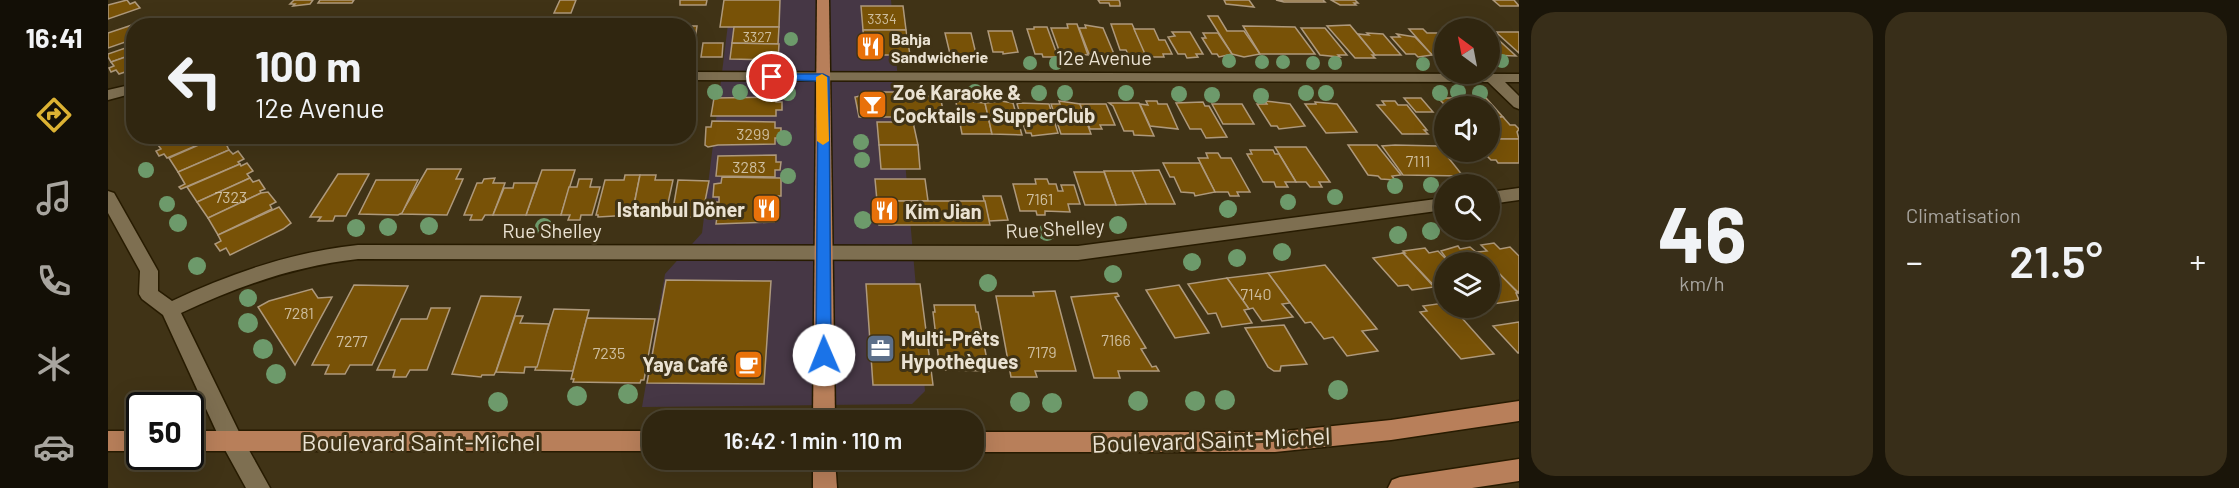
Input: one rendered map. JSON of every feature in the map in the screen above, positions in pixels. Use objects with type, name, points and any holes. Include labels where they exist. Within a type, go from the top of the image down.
[{"type":"main road","points":[[823,0],[824,410]]},
{"type":"main road","name":"Boulevard Saint-Michel","points":[[984,442],[1275,442],[1391,430],[1519,411]]},
{"type":"main road","points":[[108,441],[126,441]]},
{"type":"main road","name":"Boulevard Saint-Michel","points":[[204,441],[642,441]]},
{"type":"main road","points":[[824,470],[825,488]]},
{"type":"main road","points":[[1400,488],[1519,470]]},
{"type":"street","name":"12e Avenue","points":[[696,76],[1434,78]]},
{"type":"street","name":"12e Avenue","points":[[1500,78],[1519,78]]},
{"type":"street","points":[[1498,84],[1519,104]]},
{"type":"street","points":[[108,95],[126,90]]},
{"type":"street","points":[[1500,197],[1519,194]]},
{"type":"street","points":[[108,197],[149,271],[149,294],[171,310],[232,441],[258,488]]},
{"type":"street","name":"Rue Shelley","points":[[171,310],[204,293],[257,273],[305,259],[341,253],[1078,253],[1434,205]]},
{"type":"shaded area","points":[[731,0],[891,0],[925,391],[912,404],[642,407],[665,274],[702,233]]},
{"type":"building","points":[[127,0],[130,4],[135,2],[140,8],[108,19],[108,5]]},
{"type":"building","points":[[294,0],[313,0],[310,4],[293,6],[295,4],[290,4]]},
{"type":"building","points":[[320,0],[354,0],[352,3],[318,3]]},
{"type":"building","points":[[560,0],[576,0],[571,13],[554,13]]},
{"type":"building","points":[[680,0],[707,0],[706,5],[680,5]]},
{"type":"building","points":[[724,0],[780,0],[779,27],[720,27]]},
{"type":"building","points":[[1098,0],[1119,0],[1120,6],[1110,6],[1109,3],[1100,3]]},
{"type":"building","points":[[1224,0],[1249,0],[1254,7],[1226,4]]},
{"type":"building","points":[[1276,0],[1323,0],[1325,2],[1284,2]]},
{"type":"building","points":[[1331,0],[1355,0],[1358,3],[1340,5]]},
{"type":"building","points":[[1493,0],[1514,0],[1519,6],[1500,6]]},
{"type":"building","points":[[861,6],[903,6],[906,30],[863,30]]},
{"type":"building","points":[[1208,16],[1218,16],[1227,31],[1244,31],[1260,54],[1244,57],[1232,54]]},
{"type":"building","points":[[1067,24],[1077,24],[1088,55],[1060,53],[1051,28],[1068,28]]},
{"type":"building","points":[[1111,24],[1132,24],[1146,54],[1128,54],[1126,50],[1120,50]]},
{"type":"building","points":[[1085,25],[1103,28],[1114,54],[1107,54],[1108,57],[1089,54],[1079,28],[1086,28]]},
{"type":"building","points":[[1350,25],[1375,55],[1372,55],[1375,58],[1355,58],[1327,26]]},
{"type":"building","points":[[1243,26],[1295,27],[1315,54],[1260,54]]},
{"type":"building","points":[[126,27],[126,42],[108,48],[108,33]]},
{"type":"building","points":[[734,27],[779,27],[778,44],[732,43]]},
{"type":"building","points":[[1034,27],[1047,27],[1058,57],[1043,57],[1042,54],[1035,54],[1027,29],[1034,29]]},
{"type":"building","points":[[1301,28],[1325,28],[1347,55],[1338,55],[1340,57],[1320,55]]},
{"type":"building","points":[[1134,29],[1154,29],[1159,40],[1165,40],[1172,54],[1163,54],[1164,57],[1151,57],[1150,54],[1145,54]]},
{"type":"building","points":[[1409,29],[1423,29],[1427,33],[1434,33],[1434,56]]},
{"type":"building","points":[[863,30],[906,30],[910,55],[865,55]]},
{"type":"building","points":[[988,31],[1012,31],[1018,52],[1003,54],[1003,52],[993,52]]},
{"type":"building","points":[[1172,32],[1190,32],[1203,54],[1187,58],[1185,54],[1178,54],[1168,37],[1175,36]]},
{"type":"building","points":[[1500,32],[1519,32],[1519,53],[1500,36]]},
{"type":"building","points":[[945,33],[971,33],[976,54],[967,54],[968,58],[958,58],[958,54],[950,54]]},
{"type":"building","points":[[1203,33],[1218,33],[1232,54],[1219,57],[1217,54],[1212,54],[1202,38],[1206,38]]},
{"type":"building","points":[[1367,33],[1383,34],[1401,55],[1375,55],[1358,34],[1369,35]]},
{"type":"building","points":[[1397,34],[1415,37],[1432,55],[1418,57],[1415,54],[1406,54],[1391,37],[1400,37]]},
{"type":"building","points":[[1500,41],[1516,56],[1500,55]]},
{"type":"building","points":[[703,43],[723,43],[722,57],[701,57]]},
{"type":"building","points":[[732,43],[779,44],[778,60],[730,59]]},
{"type":"building","points":[[126,48],[126,57],[111,62],[108,54]]},
{"type":"building","points":[[126,57],[126,72],[119,74],[116,70],[111,72],[109,68],[114,66],[111,62]]},
{"type":"building","points":[[864,92],[894,92],[894,96],[940,96],[944,114],[920,114],[920,117],[859,117],[855,97]]},
{"type":"building","points":[[776,97],[776,102],[782,102],[782,110],[776,110],[776,116],[711,116],[714,98]]},
{"type":"building","points":[[1404,98],[1421,98],[1433,112],[1416,112]]},
{"type":"building","points":[[973,99],[974,102],[985,103],[992,134],[962,134],[956,102]]},
{"type":"building","points":[[995,100],[1013,103],[1022,135],[992,134],[985,103],[995,102]]},
{"type":"building","points":[[1059,101],[1080,104],[1091,134],[1061,134],[1051,104],[1060,104]]},
{"type":"building","points":[[1146,101],[1167,104],[1178,129],[1150,126],[1140,104],[1148,105]]},
{"type":"building","points":[[1265,101],[1290,104],[1305,126],[1279,129],[1277,126],[1271,126],[1257,104],[1267,104]]},
{"type":"building","points":[[1382,101],[1395,101],[1398,105],[1407,105],[1428,134],[1402,134],[1377,105],[1385,105]]},
{"type":"building","points":[[1203,102],[1205,106],[1209,106],[1227,137],[1206,138],[1201,129],[1190,129],[1176,103]]},
{"type":"building","points":[[1315,102],[1337,104],[1357,132],[1326,133],[1305,104],[1316,104]]},
{"type":"building","points":[[1109,103],[1139,103],[1154,136],[1134,135],[1133,131],[1124,131],[1113,106]]},
{"type":"building","points":[[1017,104],[1049,104],[1058,133],[1032,136],[1031,133],[1026,133]]},
{"type":"building","points":[[1080,104],[1106,104],[1115,125],[1100,125],[1102,129],[1090,129]]},
{"type":"building","points":[[1212,104],[1242,104],[1254,124],[1223,124]]},
{"type":"building","points":[[1500,117],[1519,129],[1517,132],[1519,139],[1500,139]]},
{"type":"building","points":[[712,121],[775,122],[775,128],[781,128],[781,138],[775,138],[775,144],[708,147],[705,145],[706,127],[711,127]]},
{"type":"building","points":[[877,122],[913,122],[918,145],[879,145]]},
{"type":"building","points":[[1500,139],[1519,139],[1519,163],[1498,163],[1500,162]]},
{"type":"building","points":[[200,144],[167,158],[164,154],[159,156],[156,151],[161,149],[158,145]]},
{"type":"building","points":[[201,144],[230,144],[227,146],[229,150],[178,172],[169,158]]},
{"type":"building","points":[[565,144],[592,144],[592,145]]},
{"type":"building","points":[[879,145],[918,145],[920,169],[881,169]]},
{"type":"building","points":[[1348,145],[1377,145],[1401,175],[1392,176],[1395,180],[1368,175]]},
{"type":"building","points":[[1382,146],[1434,146],[1434,162],[1452,162],[1461,174],[1403,175]]},
{"type":"building","points":[[1275,147],[1306,147],[1330,182],[1319,182],[1322,187],[1310,187],[1306,182],[1296,182]]},
{"type":"building","points":[[229,150],[233,154],[238,151],[244,159],[238,162],[240,164],[181,189],[179,187],[185,184],[178,172]]},
{"type":"building","points":[[1250,150],[1273,150],[1275,154],[1279,154],[1296,182],[1285,182],[1288,187],[1276,187],[1274,182],[1263,182],[1247,154],[1252,154]]},
{"type":"building","points":[[1206,153],[1218,153],[1221,158],[1231,158],[1250,192],[1237,192],[1239,196],[1230,196],[1228,192],[1215,192],[1198,158],[1208,158]]},
{"type":"building","points":[[776,155],[776,162],[781,162],[780,170],[775,170],[775,177],[716,176],[718,156]]},
{"type":"building","points":[[247,163],[253,171],[247,174],[250,178],[197,202],[187,187],[240,164],[241,166]]},
{"type":"building","points":[[1163,163],[1200,163],[1215,192],[1195,196],[1194,193],[1181,192],[1174,177],[1170,177]]},
{"type":"building","points":[[427,169],[461,169],[456,179],[463,179],[447,215],[401,214]]},
{"type":"building","points":[[542,170],[575,170],[561,215],[526,215]]},
{"type":"building","points":[[1159,170],[1175,204],[1146,204],[1132,171]]},
{"type":"building","points":[[1104,171],[1132,171],[1146,204],[1116,205]]},
{"type":"building","points":[[1074,172],[1104,172],[1116,205],[1085,205]]},
{"type":"building","points":[[338,174],[369,174],[346,216],[335,216],[333,221],[318,221],[321,217],[310,217]]},
{"type":"building","points":[[625,175],[640,175],[632,215],[598,217],[596,215],[605,180],[624,180]]},
{"type":"building","points":[[640,175],[656,175],[655,180],[673,180],[665,217],[632,215]]},
{"type":"building","points":[[722,177],[781,178],[781,196],[775,196],[774,222],[716,224],[717,217],[710,217],[711,202],[719,202],[719,197],[713,197],[714,184],[721,183]]},
{"type":"building","points":[[250,178],[253,182],[259,180],[265,189],[208,218],[197,202]]},
{"type":"building","points":[[495,178],[493,183],[505,183],[493,215],[485,215],[482,220],[470,220],[472,215],[464,215],[477,183],[482,183],[484,179]]},
{"type":"building","points":[[579,179],[592,179],[590,187],[600,187],[592,215],[581,215],[580,220],[568,220],[570,215],[561,215],[569,187],[577,187]]},
{"type":"building","points":[[875,179],[925,179],[928,201],[877,201]]},
{"type":"building","points":[[1035,179],[1047,179],[1049,184],[1056,184],[1058,191],[1063,191],[1061,185],[1074,185],[1080,204],[1068,204],[1070,212],[1045,211],[1045,215],[1037,215],[1036,211],[1020,211],[1013,184],[1036,184]]},
{"type":"building","points":[[376,180],[418,180],[402,213],[398,215],[359,214]]},
{"type":"building","points":[[678,180],[709,181],[702,217],[674,217],[672,215]]},
{"type":"building","points":[[514,183],[537,183],[526,215],[493,215],[504,188],[513,188]]},
{"type":"building","points":[[268,192],[276,202],[270,205],[272,209],[218,235],[208,218],[261,193]]},
{"type":"building","points":[[983,196],[1001,196],[1008,220],[989,221]]},
{"type":"building","points":[[877,201],[985,201],[990,225],[879,225]]},
{"type":"building","points":[[279,207],[291,223],[283,229],[230,255],[226,248],[220,251],[215,244],[221,241],[218,235]]},
{"type":"building","points":[[1494,243],[1500,249],[1510,247],[1519,256],[1519,293],[1500,274],[1500,252],[1477,252],[1487,251],[1481,245]]},
{"type":"building","points":[[1458,246],[1460,249],[1470,247],[1476,252],[1442,252]]},
{"type":"building","points":[[1425,248],[1429,253],[1438,251],[1439,252],[1434,252],[1434,286],[1403,253],[1405,253],[1403,251]]},
{"type":"building","points":[[1403,253],[1434,287],[1412,290],[1408,285],[1398,286],[1373,258]]},
{"type":"building","points":[[1325,265],[1377,329],[1362,331],[1378,351],[1347,356],[1333,337],[1324,339],[1311,322],[1305,323],[1268,273]]},
{"type":"building","points":[[1268,273],[1290,303],[1282,304],[1293,317],[1262,321],[1253,308],[1249,309],[1227,278]]},
{"type":"building","points":[[1500,274],[1518,293],[1516,293],[1519,300],[1500,303]]},
{"type":"building","points":[[1227,278],[1249,309],[1244,310],[1252,323],[1222,327],[1216,313],[1208,314],[1188,284]]},
{"type":"building","points":[[666,280],[771,281],[764,384],[647,383]]},
{"type":"building","points":[[866,284],[920,284],[933,385],[873,385]]},
{"type":"building","points":[[354,285],[408,286],[372,365],[350,365],[345,374],[325,374],[329,365],[312,365]]},
{"type":"building","points":[[1179,285],[1209,333],[1175,338],[1146,290]]},
{"type":"building","points":[[312,289],[318,298],[332,297],[295,365],[258,307],[269,301]]},
{"type":"building","points":[[1055,291],[1076,371],[1035,371],[1037,377],[1011,377],[996,296],[1034,296],[1033,292]]},
{"type":"building","points":[[1117,293],[1119,296],[1115,297],[1146,348],[1141,349],[1152,367],[1156,366],[1159,371],[1118,371],[1120,378],[1094,378],[1071,297]]},
{"type":"building","points":[[481,296],[521,297],[496,371],[494,375],[482,375],[481,377],[452,374]]},
{"type":"building","points":[[1434,304],[1434,318],[1462,318],[1494,354],[1461,359],[1420,312],[1427,311],[1423,306]]},
{"type":"building","points":[[934,305],[975,305],[989,371],[940,370]]},
{"type":"building","points":[[431,308],[450,308],[427,370],[410,370],[406,377],[393,377],[395,370],[377,370],[401,319],[427,319]]},
{"type":"building","points":[[554,309],[589,310],[573,371],[535,370]]},
{"type":"building","points":[[515,316],[523,316],[520,323],[549,324],[537,367],[525,367],[524,373],[496,372]]},
{"type":"building","points":[[587,318],[655,319],[644,380],[640,383],[573,382],[574,379],[571,379]]},
{"type":"building","points":[[1519,322],[1519,353],[1518,353],[1493,326]]},
{"type":"building","points":[[1284,325],[1307,364],[1281,366],[1280,371],[1274,371],[1268,367],[1245,328]]},
{"type":"slow traffic","points":[[822,77],[823,141]]},
{"type":"place","name":"Bahja Sandwicherie","points":[[870,47]]},
{"type":"place","name":"Zoé Karaoke & Cocktails - SupperClub","points":[[872,104]]},
{"type":"place","name":"Istanbul Döner","points":[[766,209]]},
{"type":"place","name":"Kim Jian","points":[[884,211]]},
{"type":"place","name":"Multi-Prêts Hypothèques","points":[[880,349]]},
{"type":"place","name":"Yaya Café","points":[[749,364]]},
{"type":"route","points":[[772,77],[823,77],[824,355]]}]
